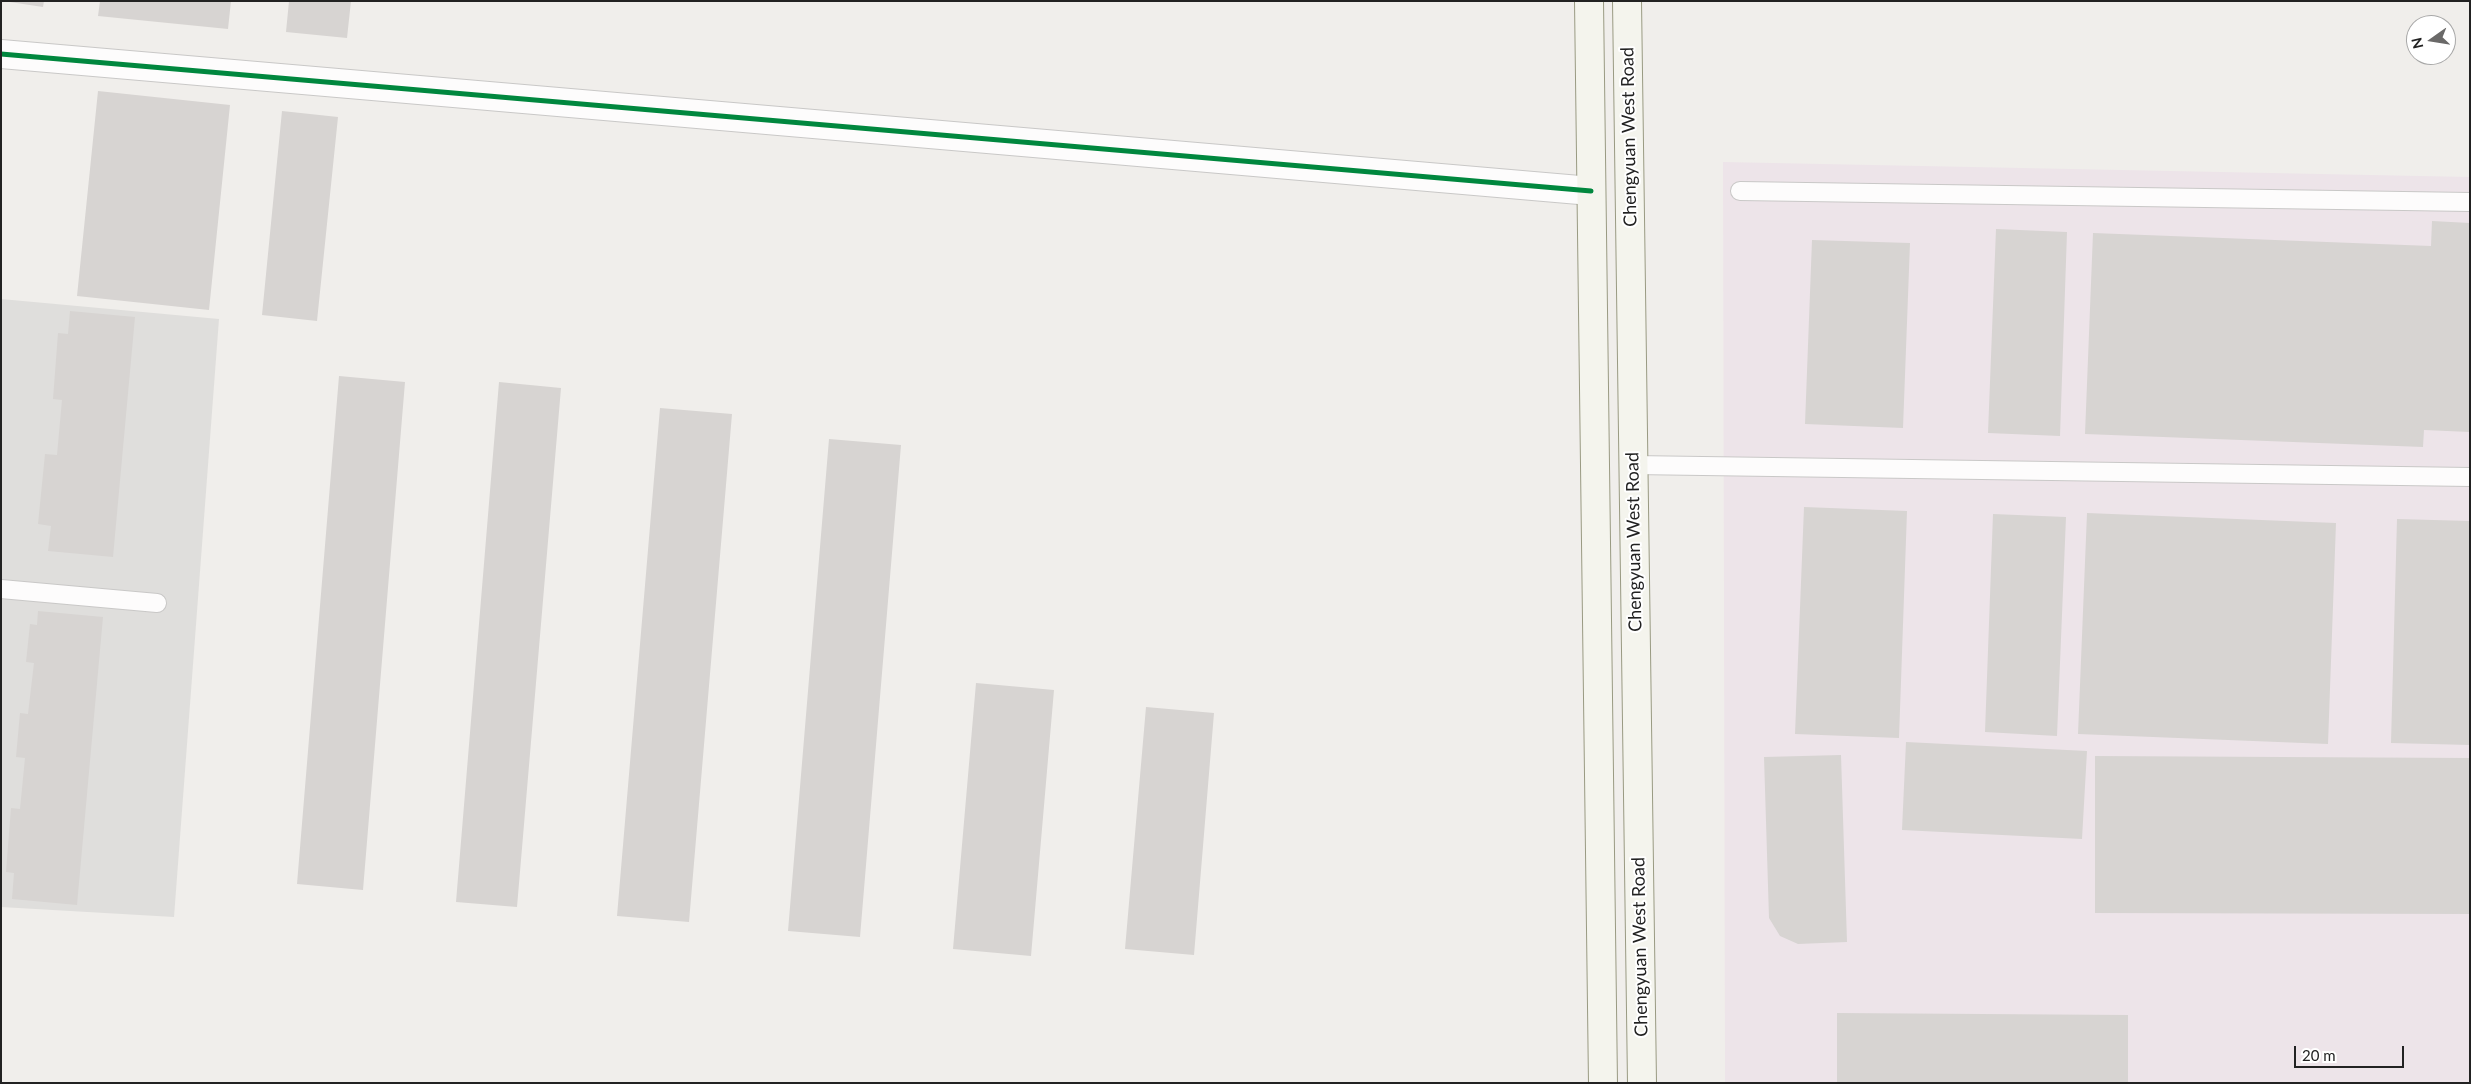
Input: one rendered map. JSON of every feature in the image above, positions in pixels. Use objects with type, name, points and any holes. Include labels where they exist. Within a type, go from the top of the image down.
[{"type":"main road","points":[[1589,1],[1603,1083]]},
{"type":"main road","name":"Chengyuan West Road","points":[[1627,1],[1642,1083]]},
{"type":"street","points":[[1,54],[1592,191]]},
{"type":"lane","points":[[1740,192],[2470,202]]},
{"type":"lane","points":[[1633,465],[2470,477]]},
{"type":"lane","points":[[1,589],[157,603]]},
{"type":"shaded area","points":[[1723,162],[2470,177],[2470,1083],[1725,1083]]},
{"type":"shaded area","points":[[1,299],[219,319],[174,917],[1,907]]},
{"type":"building","points":[[3,1],[44,1],[43,7]]},
{"type":"building","points":[[100,1],[231,1],[228,29],[98,16]]},
{"type":"building","points":[[289,1],[351,1],[347,38],[286,32]]},
{"type":"building","points":[[98,91],[230,105],[209,310],[77,296]]},
{"type":"building","points":[[282,111],[338,117],[317,321],[262,315]]},
{"type":"building","points":[[2432,221],[2470,223],[2470,432],[2424,430],[2423,447],[2085,434],[2093,233],[2431,246]]},
{"type":"building","points":[[1996,229],[2067,232],[2060,436],[1988,433]]},
{"type":"building","points":[[1812,240],[1910,243],[1903,428],[1805,424]]},
{"type":"building","points":[[70,311],[135,317],[113,557],[48,551],[51,526],[38,524],[45,454],[57,455],[62,400],[53,399],[58,333],[68,334]]},
{"type":"building","points":[[339,376],[405,382],[363,890],[297,884]]},
{"type":"building","points":[[499,382],[561,388],[517,907],[456,902]]},
{"type":"building","points":[[660,408],[732,414],[689,922],[617,916]]},
{"type":"building","points":[[829,439],[901,445],[860,937],[788,931]]},
{"type":"building","points":[[1804,507],[1907,511],[1899,738],[1795,734]]},
{"type":"building","points":[[2087,513],[2336,523],[2328,744],[2078,734]]},
{"type":"building","points":[[1993,514],[2066,517],[2057,736],[1985,732]]},
{"type":"building","points":[[2397,519],[2470,521],[2470,745],[2391,743]]},
{"type":"building","points":[[38,611],[103,617],[77,905],[12,899],[14,873],[6,872],[11,808],[20,809],[25,758],[16,757],[20,713],[28,714],[34,663],[26,662],[30,624],[37,625]]},
{"type":"building","points":[[976,683],[1054,690],[1031,956],[953,949]]},
{"type":"building","points":[[1146,707],[1214,713],[1194,955],[1125,949]]},
{"type":"building","points":[[1906,742],[2087,751],[2082,839],[1902,830]]},
{"type":"building","points":[[1841,755],[1847,942],[1798,944],[1780,936],[1769,918],[1764,757]]},
{"type":"building","points":[[2095,756],[2470,758],[2470,914],[2095,913]]},
{"type":"building","points":[[1837,1013],[2128,1015],[2128,1083],[1837,1083]]},
{"type":"cycle path","points":[[1,54],[1591,191]]}]
